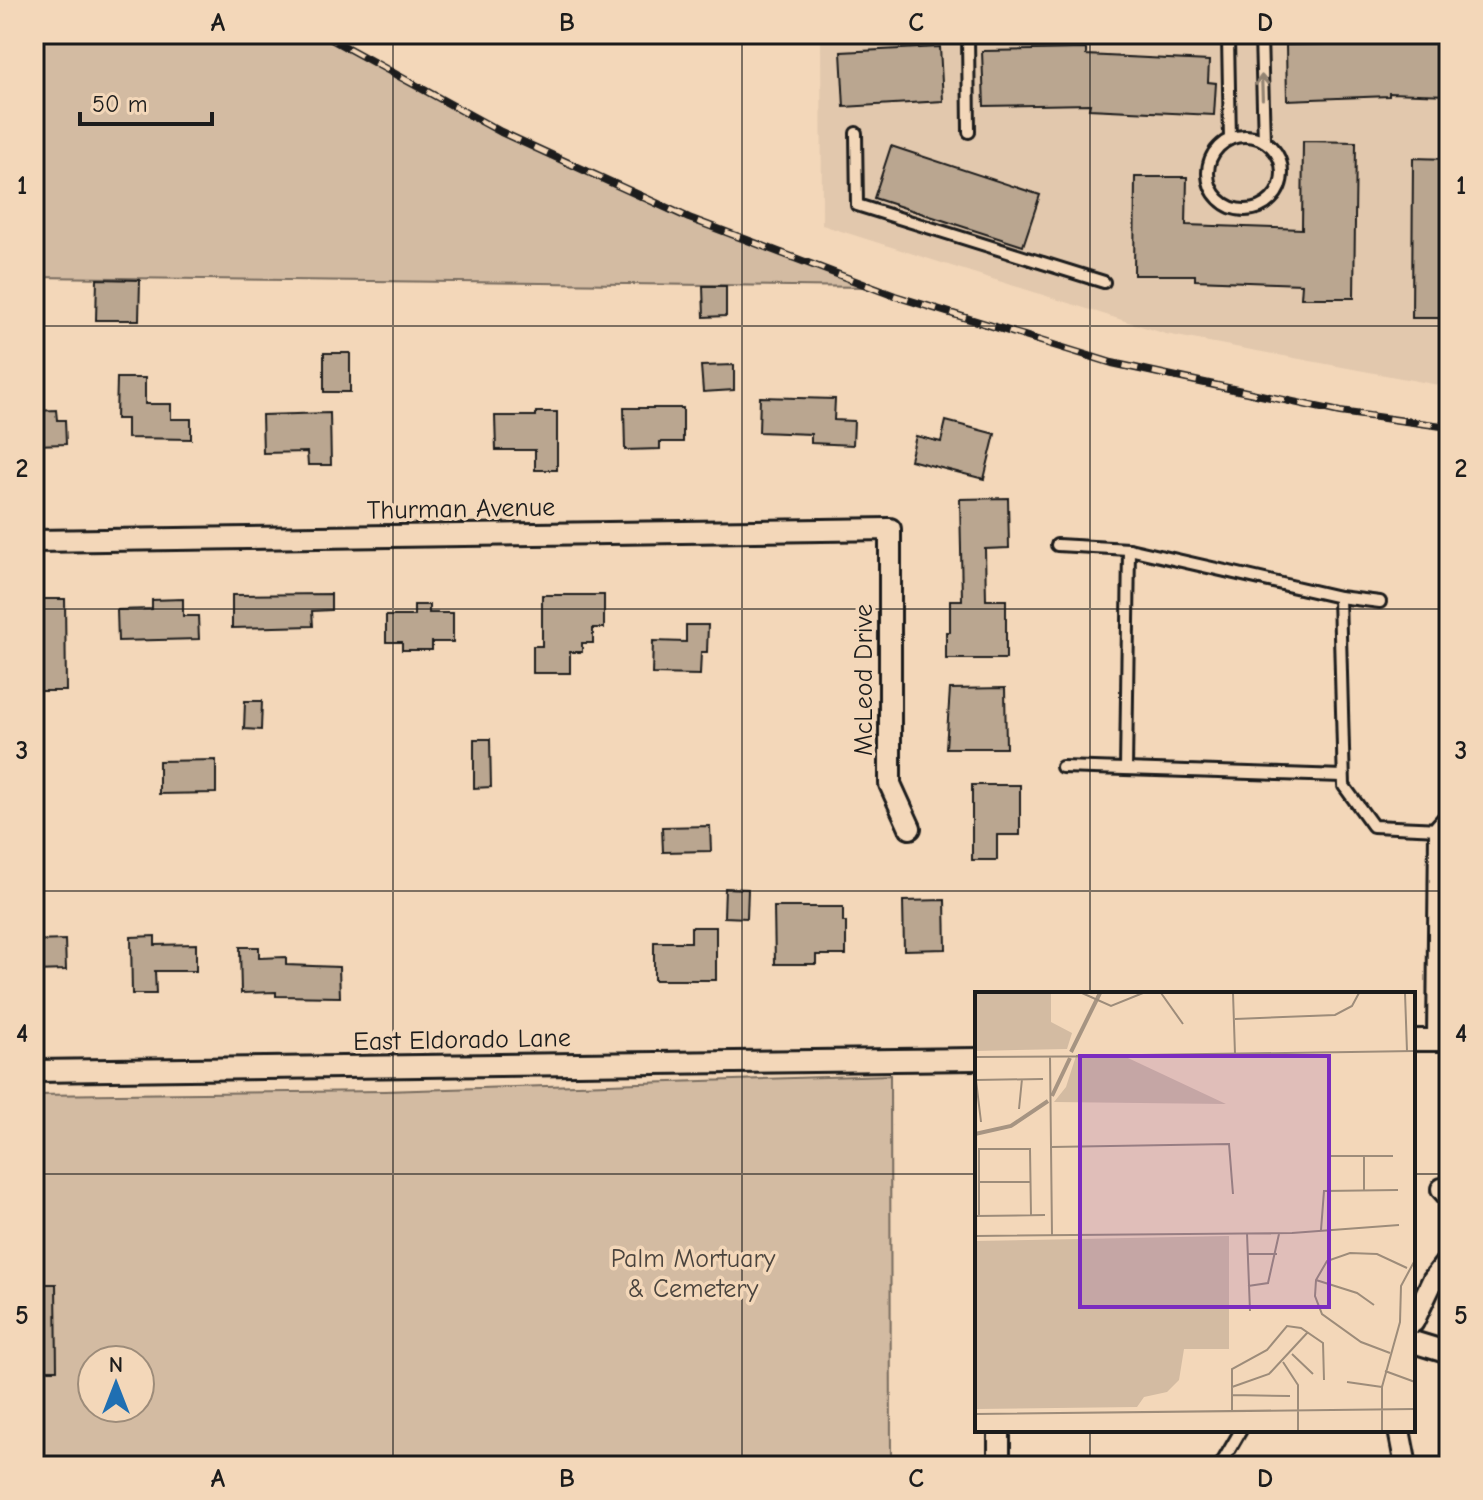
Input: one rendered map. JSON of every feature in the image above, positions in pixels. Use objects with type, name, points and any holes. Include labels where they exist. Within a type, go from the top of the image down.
[{"type":"street","name":"Thurman Avenue","points":[[34,541],[890,529]]},
{"type":"street","name":"McLeod Drive","points":[[890,529],[890,784],[910,828]]},
{"type":"street","points":[[1415,1040],[1443,1040],[1444,824]]},
{"type":"street","name":"East Eldorado Lane","points":[[34,1071],[975,1059]]},
{"type":"street","points":[[1415,1318],[1433,1280],[1449,1259]]},
{"type":"street","points":[[1415,1343],[1449,1353]]},
{"type":"street","points":[[999,1432],[999,1466]]},
{"type":"street","points":[[1399,1432],[1406,1466]]},
{"type":"lane","points":[[968,34],[969,132]]},
{"type":"lane","points":[[1230,139],[1228,39],[1233,34]]},
{"type":"lane","points":[[1258,34],[1261,37],[1264,141]]},
{"type":"lane","points":[[856,133],[857,205],[1104,282]]},
{"type":"lane","points":[[1241,136],[1264,141],[1275,151],[1281,163],[1279,188],[1262,206],[1250,210],[1237,209],[1217,198],[1208,177],[1213,155],[1230,139],[1241,136]]},
{"type":"lane","points":[[1057,545],[1129,549],[1339,597],[1380,602]]},
{"type":"lane","points":[[1126,769],[1129,549]]},
{"type":"lane","points":[[1339,597],[1344,786],[1373,826],[1444,824]]},
{"type":"lane","points":[[1062,767],[1343,776]]},
{"type":"lane","points":[[1220,1466],[1240,1432]]},
{"type":"shaded area","points":[[821,34],[1449,34],[1449,387],[1166,334],[822,225]]},
{"type":"green space","points":[[34,34],[322,34],[501,132],[689,218],[869,287],[34,277]]},
{"type":"green space","name":"Palm Mortuary & Cemetery","points":[[890,1075],[891,1466],[34,1466],[34,1095],[385,1091]]},
{"type":"building","points":[[1449,41],[1449,95],[1389,93],[1389,96],[1287,100],[1286,45]]},
{"type":"building","points":[[940,47],[943,101],[844,107],[841,52]]},
{"type":"building","points":[[1086,49],[1086,55],[1209,61],[1208,82],[1216,83],[1214,115],[1089,109],[1090,104],[984,106],[982,51]]},
{"type":"building","points":[[1303,141],[1356,142],[1354,298],[1301,298],[1302,284],[1195,280],[1195,275],[1134,275],[1135,177],[1187,177],[1186,225],[1302,229]]},
{"type":"building","points":[[891,146],[1040,195],[1023,246],[874,198]]},
{"type":"building","points":[[1413,158],[1449,159],[1449,318],[1412,318]]},
{"type":"building","points":[[97,279],[140,280],[139,320],[96,320]]},
{"type":"building","points":[[703,286],[726,286],[726,316],[704,317]]},
{"type":"building","points":[[324,353],[350,353],[350,392],[324,392]]},
{"type":"building","points":[[734,365],[734,390],[703,392],[701,366]]},
{"type":"building","points":[[117,378],[145,378],[145,404],[171,404],[171,419],[191,419],[191,439],[127,438],[127,419],[116,419]]},
{"type":"building","points":[[760,397],[835,399],[834,420],[854,421],[853,445],[811,443],[811,434],[759,432]]},
{"type":"building","points":[[624,408],[683,408],[683,442],[660,442],[660,449],[625,450]]},
{"type":"building","points":[[56,410],[57,420],[65,420],[66,444],[34,445],[34,411]]},
{"type":"building","points":[[536,412],[557,412],[557,470],[535,470],[535,450],[496,450],[495,416],[536,416]]},
{"type":"building","points":[[330,413],[331,465],[308,465],[307,452],[263,453],[262,415]]},
{"type":"building","points":[[946,421],[995,434],[984,479],[910,460],[916,436],[941,442]]},
{"type":"building","points":[[1008,498],[1009,548],[985,549],[986,600],[1006,600],[1006,659],[946,659],[950,600],[962,600],[960,499]]},
{"type":"building","points":[[331,594],[331,610],[312,611],[313,626],[232,628],[232,595]]},
{"type":"building","points":[[542,595],[604,595],[604,628],[593,628],[593,643],[582,643],[582,652],[570,652],[570,673],[533,673],[533,646],[542,646]]},
{"type":"building","points":[[40,599],[65,599],[66,691],[40,691],[39,662],[34,662],[34,632],[40,632]]},
{"type":"building","points":[[183,599],[183,616],[198,616],[199,639],[118,641],[117,610],[152,609],[152,600]]},
{"type":"building","points":[[414,605],[429,605],[429,613],[453,613],[453,642],[432,642],[432,650],[402,650],[402,642],[386,642],[386,616],[414,616]]},
{"type":"building","points":[[686,625],[708,625],[707,652],[701,652],[700,675],[652,674],[653,641],[686,642]]},
{"type":"building","points":[[1005,688],[1006,748],[946,748],[950,689]]},
{"type":"building","points":[[245,701],[262,701],[261,730],[244,729]]},
{"type":"building","points":[[474,739],[490,739],[491,787],[474,788]]},
{"type":"building","points":[[216,760],[216,793],[159,794],[159,761]]},
{"type":"building","points":[[972,785],[1020,785],[1020,835],[997,835],[997,860],[972,860]]},
{"type":"building","points":[[710,826],[711,851],[663,852],[662,827]]},
{"type":"building","points":[[725,888],[748,889],[747,918],[724,917]]},
{"type":"building","points":[[945,900],[946,949],[904,950],[903,901]]},
{"type":"building","points":[[774,907],[843,907],[846,955],[816,955],[816,964],[775,964]]},
{"type":"building","points":[[691,927],[716,927],[716,980],[654,980],[654,942],[691,942]]},
{"type":"building","points":[[155,936],[155,945],[196,944],[196,971],[155,971],[156,994],[132,994],[131,937]]},
{"type":"building","points":[[65,940],[66,970],[34,971],[34,941]]},
{"type":"building","points":[[240,947],[259,947],[259,958],[286,957],[286,965],[339,967],[340,997],[276,996],[276,992],[241,993]]},
{"type":"building","points":[[34,1284],[56,1284],[57,1370],[34,1370]]},
{"type":"railway","points":[[322,34],[501,132],[689,218],[895,296],[1112,363],[1340,412],[1449,427]]}]
